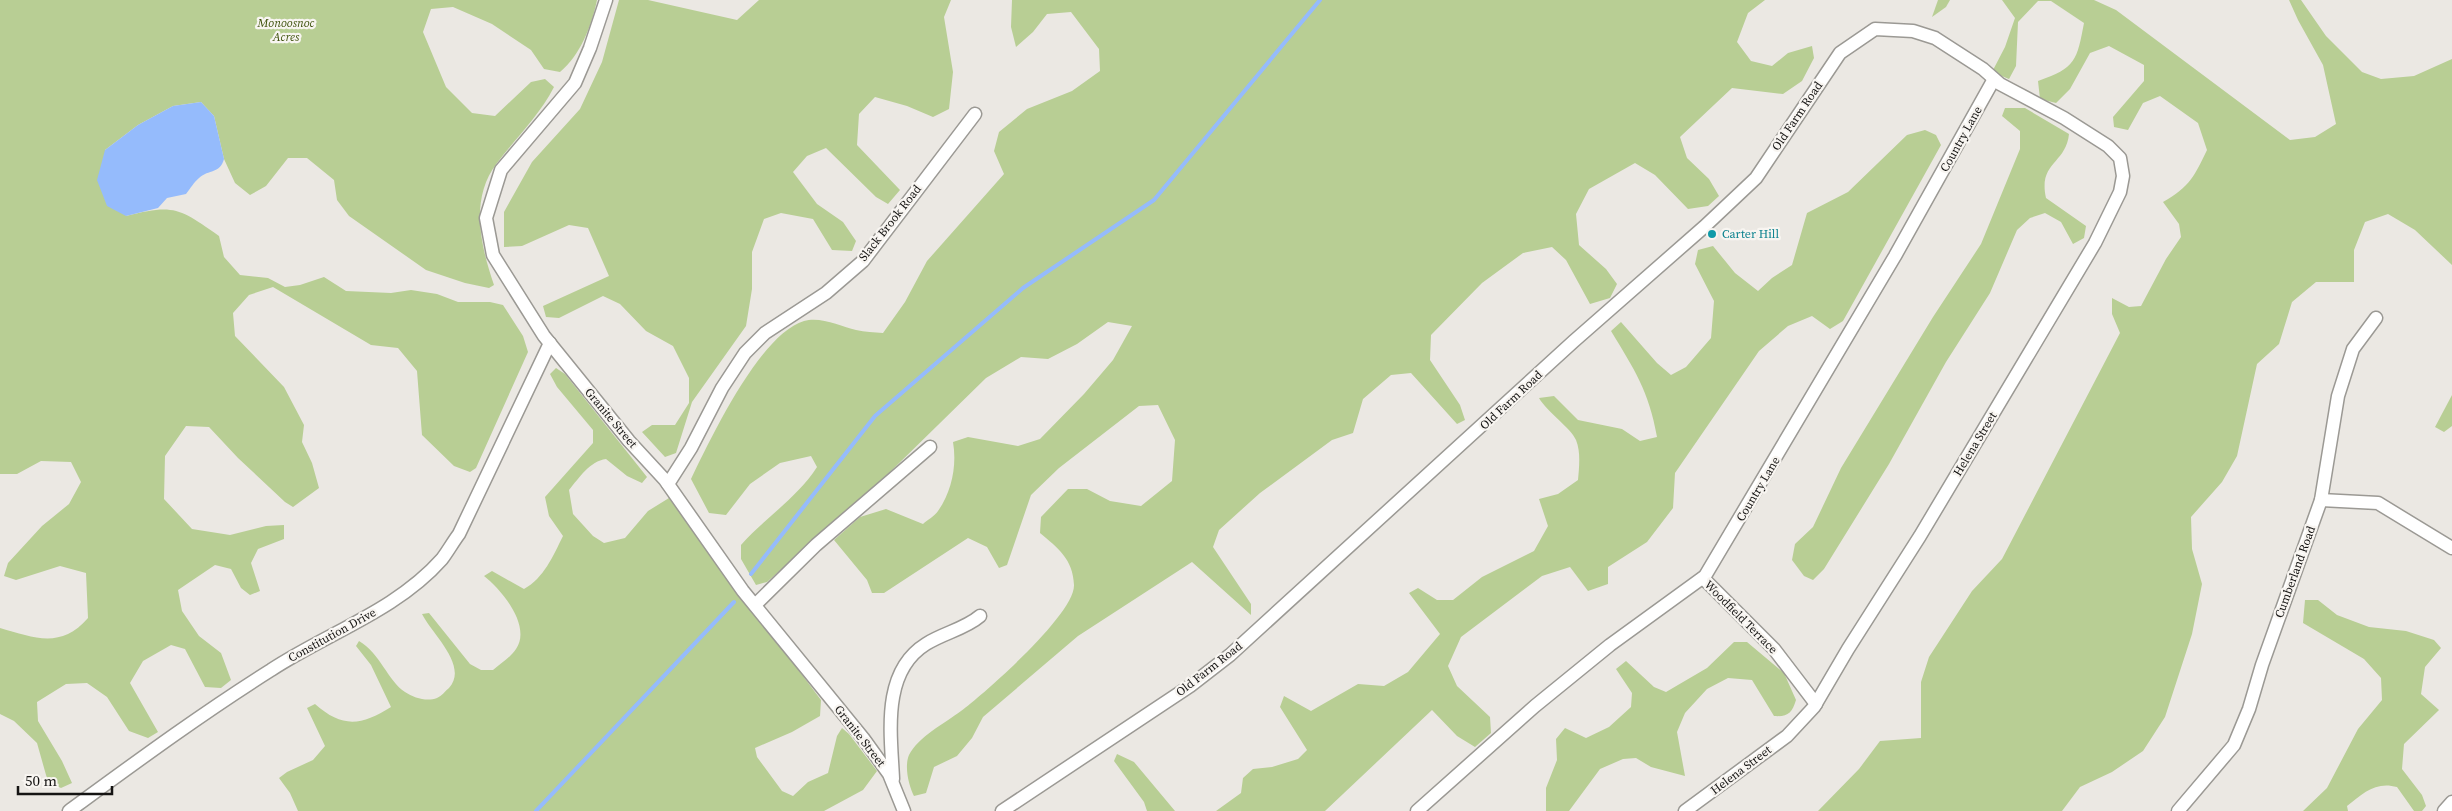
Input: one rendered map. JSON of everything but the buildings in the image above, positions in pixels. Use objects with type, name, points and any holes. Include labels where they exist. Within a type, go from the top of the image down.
[{"type":"street","name":"Granite Street","points":[[606,0],[590,48],[575,84],[502,170],[486,218],[493,255],[550,343],[629,442],[668,484],[755,605],[864,738],[889,774],[904,811]]},
{"type":"street","name":"Old Farm Road","points":[[1002,811],[1190,686],[1228,658],[1574,341],[1704,227],[1756,178],[1840,54],[1859,39],[1875,29],[1913,31],[1935,38],[1983,69],[1994,79]]},
{"type":"street","name":"Country Lane","points":[[1417,811],[1542,700],[1610,645],[1702,578],[1770,469],[1905,239],[1994,79]]},
{"type":"street","name":"Helena Street","points":[[1685,811],[1787,736],[1816,704],[1925,528],[2095,243],[2120,192],[2123,176],[2120,158],[2108,146],[1994,79]]},
{"type":"street","name":"Slack Brook Road","points":[[668,484],[691,448],[722,388],[745,353],[764,333],[826,293],[863,260],[975,114]]},
{"type":"street","name":"Cumberland Road","points":[[2178,811],[2234,745],[2249,709],[2262,665],[2321,500],[2338,396],[2353,349],[2376,318]]},
{"type":"street","name":"Constitution Drive","points":[[69,811],[184,726],[281,663],[362,620],[408,588],[436,564],[459,534],[550,343]]},
{"type":"street","points":[[755,605],[816,545],[930,448]]},
{"type":"street","points":[[2321,500],[2378,503],[2452,548]]},
{"type":"street","name":"Woodfield Terrace","points":[[1702,578],[1774,649],[1816,704]]},
{"type":"street","points":[[893,784],[890,719],[894,689],[903,666],[925,644],[967,625],[980,616]]},
{"type":"street","points":[[2444,811],[2452,802]]},
{"type":"green space","name":"Monoosnoc Acres","points":[[0,0],[597,0],[592,20],[579,49],[574,58],[560,72],[544,69],[531,50],[492,24],[453,7],[431,9],[423,32],[446,87],[472,113],[495,116],[531,82],[545,79],[554,87],[534,117],[497,163],[488,177],[483,192],[480,207],[480,223],[485,255],[494,285],[489,288],[465,283],[426,270],[349,216],[337,200],[334,180],[307,158],[288,158],[266,186],[250,195],[235,183],[224,159],[214,116],[201,102],[173,106],[138,125],[105,150],[126,216],[155,210],[176,211],[185,214],[219,236],[224,257],[240,275],[268,278],[285,287],[300,285],[324,277],[346,291],[391,293],[411,290],[437,294],[458,302],[490,302],[503,305],[523,336],[528,352],[476,468],[470,472],[454,466],[422,435],[417,371],[398,348],[371,345],[273,287],[249,295],[233,313],[235,336],[284,387],[304,425],[302,442],[312,463],[319,488],[293,507],[285,502],[238,458],[209,427],[186,426],[165,456],[164,499],[192,529],[230,535],[266,526],[284,525],[284,539],[258,549],[251,563],[260,591],[250,595],[241,588],[231,569],[215,565],[178,590],[182,611],[199,636],[221,653],[231,680],[221,688],[205,687],[185,649],[171,645],[143,661],[130,683],[158,732],[148,738],[129,731],[107,697],[87,683],[66,684],[37,702],[38,721],[62,761],[72,783],[61,788],[48,782],[37,743],[14,721],[0,714],[0,628],[36,637],[58,637],[78,628],[88,618],[86,573],[60,566],[16,580],[4,576],[8,563],[42,526],[69,504],[81,482],[71,462],[41,461],[17,474],[0,474]]},
{"type":"green space","points":[[619,0],[648,0],[737,20],[759,0],[951,0],[944,17],[953,72],[949,109],[933,117],[907,106],[875,97],[859,114],[857,145],[900,190],[888,204],[876,197],[826,148],[807,156],[793,172],[817,204],[843,222],[856,241],[852,251],[832,250],[813,219],[781,213],[764,219],[752,252],[752,289],[746,326],[692,402],[676,453],[665,457],[642,432],[652,425],[675,425],[689,403],[689,378],[673,346],[646,331],[620,304],[603,296],[559,318],[546,317],[543,306],[609,276],[588,228],[569,225],[522,246],[504,247],[504,212],[532,162],[580,109],[602,62]]},
{"type":"green space","points":[[1012,0],[1765,0],[1748,13],[1737,42],[1751,61],[1772,66],[1788,53],[1812,46],[1814,58],[1802,81],[1783,94],[1732,88],[1680,137],[1687,158],[1709,179],[1719,196],[1708,206],[1688,209],[1655,175],[1635,163],[1589,189],[1576,214],[1579,245],[1606,269],[1617,284],[1610,298],[1590,304],[1566,260],[1552,247],[1523,253],[1482,283],[1431,335],[1430,360],[1460,405],[1465,420],[1457,424],[1411,373],[1391,375],[1363,399],[1353,433],[1332,440],[1260,493],[1219,530],[1213,547],[1251,604],[1251,615],[1192,562],[1078,636],[983,717],[972,738],[957,756],[934,767],[926,793],[914,796],[907,771],[909,755],[913,748],[925,736],[961,711],[1008,671],[1045,633],[1070,598],[1074,585],[1071,568],[1058,549],[1040,533],[1041,517],[1068,489],[1087,489],[1110,501],[1141,506],[1172,481],[1175,440],[1158,405],[1139,406],[1059,468],[1031,495],[1007,565],[999,568],[987,547],[968,538],[884,593],[872,593],[867,580],[834,540],[860,517],[886,509],[923,524],[935,515],[947,495],[954,469],[953,442],[968,437],[1018,446],[1040,439],[1084,394],[1113,360],[1132,326],[1108,322],[1077,344],[1048,359],[1021,357],[986,378],[890,472],[767,582],[756,585],[741,559],[741,545],[791,498],[809,478],[817,467],[811,456],[780,463],[750,484],[726,515],[709,513],[691,479],[738,390],[771,345],[787,330],[810,320],[830,322],[859,331],[883,333],[905,302],[927,261],[1004,174],[994,151],[999,132],[1027,109],[1072,91],[1100,71],[1099,49],[1071,12],[1047,14],[1033,32],[1016,47],[1011,27]]},
{"type":"green space","points":[[1938,0],[1950,0],[1946,7],[1932,17]]},
{"type":"green space","points":[[2002,0],[2094,0],[2116,10],[2290,140],[2315,137],[2336,124],[2323,65],[2289,0],[2301,0],[2326,36],[2362,72],[2381,79],[2414,76],[2452,59],[2452,265],[2415,230],[2388,214],[2365,222],[2354,250],[2354,282],[2316,282],[2292,302],[2279,344],[2257,364],[2237,456],[2222,482],[2191,517],[2192,549],[2202,584],[2192,634],[2165,717],[2143,751],[2112,772],[2080,787],[2062,811],[1818,811],[1859,769],[1880,741],[1921,738],[1921,682],[1929,657],[1972,591],[2002,559],[2120,333],[2112,314],[2112,298],[2129,307],[2141,306],[2166,259],[2181,237],[2179,224],[2163,202],[2186,186],[2199,167],[2207,150],[2198,123],[2160,96],[2143,103],[2128,130],[2114,127],[2113,117],[2144,81],[2144,65],[2109,46],[2090,53],[2070,89],[2056,103],[2040,99],[2038,81],[2060,72],[2073,61],[2079,46],[2084,23],[2051,1],[2038,1],[2018,22],[2016,66],[2009,79],[1992,72],[2005,47],[2015,18]]},
{"type":"green space","points":[[2005,108],[2025,108],[2069,134],[2063,152],[2046,177],[2046,198],[2086,226],[2084,238],[2073,244],[2061,222],[2045,213],[2030,218],[2017,230],[1990,293],[1946,362],[1889,464],[1824,569],[1813,580],[1804,576],[1792,560],[1795,544],[1813,527],[1841,468],[1933,317],[1981,244],[2020,149],[2020,131],[2002,116]]},
{"type":"green space","points":[[1925,130],[1936,135],[1941,145],[1843,321],[1830,329],[1812,316],[1788,326],[1759,351],[1675,473],[1673,508],[1647,542],[1608,567],[1608,584],[1588,591],[1570,567],[1542,576],[1461,637],[1448,666],[1457,686],[1490,717],[1491,733],[1475,747],[1457,736],[1432,710],[1325,811],[1216,811],[1241,793],[1243,778],[1253,769],[1272,767],[1298,759],[1307,750],[1280,707],[1284,696],[1311,711],[1358,684],[1384,686],[1408,672],[1440,634],[1409,593],[1418,588],[1437,600],[1453,600],[1482,577],[1534,551],[1548,526],[1539,499],[1558,494],[1578,480],[1579,465],[1579,450],[1576,440],[1539,398],[1554,396],[1578,420],[1622,429],[1640,441],[1657,437],[1650,406],[1640,381],[1611,331],[1621,322],[1657,363],[1671,375],[1686,367],[1711,338],[1714,301],[1695,264],[1698,250],[1713,246],[1735,273],[1758,291],[1772,278],[1792,265],[1807,213],[1848,192],[1907,135]]},
{"type":"green space","points":[[556,368],[565,374],[647,477],[642,483],[627,476],[606,459],[600,460],[585,471],[569,490],[573,514],[593,536],[604,543],[625,538],[648,511],[669,498],[821,700],[820,716],[792,732],[755,748],[757,757],[782,791],[793,796],[808,782],[828,773],[837,736],[842,728],[849,734],[877,771],[863,790],[824,811],[298,811],[290,793],[279,778],[287,772],[313,760],[325,746],[307,708],[315,704],[334,717],[352,722],[370,718],[391,707],[371,665],[356,646],[359,641],[373,652],[399,687],[412,696],[421,699],[433,699],[440,696],[449,688],[454,679],[455,670],[447,650],[422,614],[429,613],[470,664],[481,670],[493,670],[516,649],[520,640],[517,619],[506,599],[484,576],[492,571],[524,589],[542,573],[552,559],[563,536],[549,516],[545,497],[593,443],[593,430],[557,387],[550,374]]},
{"type":"green space","points":[[2452,395],[2452,426],[2444,432],[2435,427]]},
{"type":"green space","points":[[2305,600],[2318,600],[2337,615],[2369,627],[2406,631],[2434,640],[2441,648],[2425,667],[2421,694],[2439,710],[2404,744],[2402,769],[2422,795],[2426,806],[2422,811],[2414,811],[2397,787],[2383,786],[2370,789],[2364,793],[2347,806],[2348,811],[2303,811],[2327,788],[2358,729],[2382,700],[2381,678],[2364,659],[2303,623]]},
{"type":"green space","points":[[1734,642],[1747,642],[1784,673],[1796,700],[1789,713],[1783,716],[1774,716],[1752,680],[1728,678],[1707,689],[1685,713],[1677,732],[1685,776],[1651,767],[1636,758],[1623,759],[1600,769],[1569,811],[1546,811],[1546,788],[1557,760],[1556,739],[1565,728],[1586,738],[1609,727],[1631,707],[1632,693],[1616,669],[1626,661],[1654,687],[1666,692],[1707,668]]},
{"type":"green space","points":[[1117,754],[1134,762],[1175,811],[1147,811],[1144,802],[1114,761]]},
{"type":"water","points":[[201,102],[214,116],[224,159],[220,167],[199,178],[186,194],[167,198],[158,208],[126,216],[107,206],[97,180],[105,150],[138,125],[173,106]]},
{"type":"waterway","points":[[751,574],[875,416],[1023,288],[1154,200],[1320,0]]},
{"type":"waterway","points":[[536,811],[734,602]]},
{"type":"place","name":"Carter Hill","points":[[1712,234]]}]
